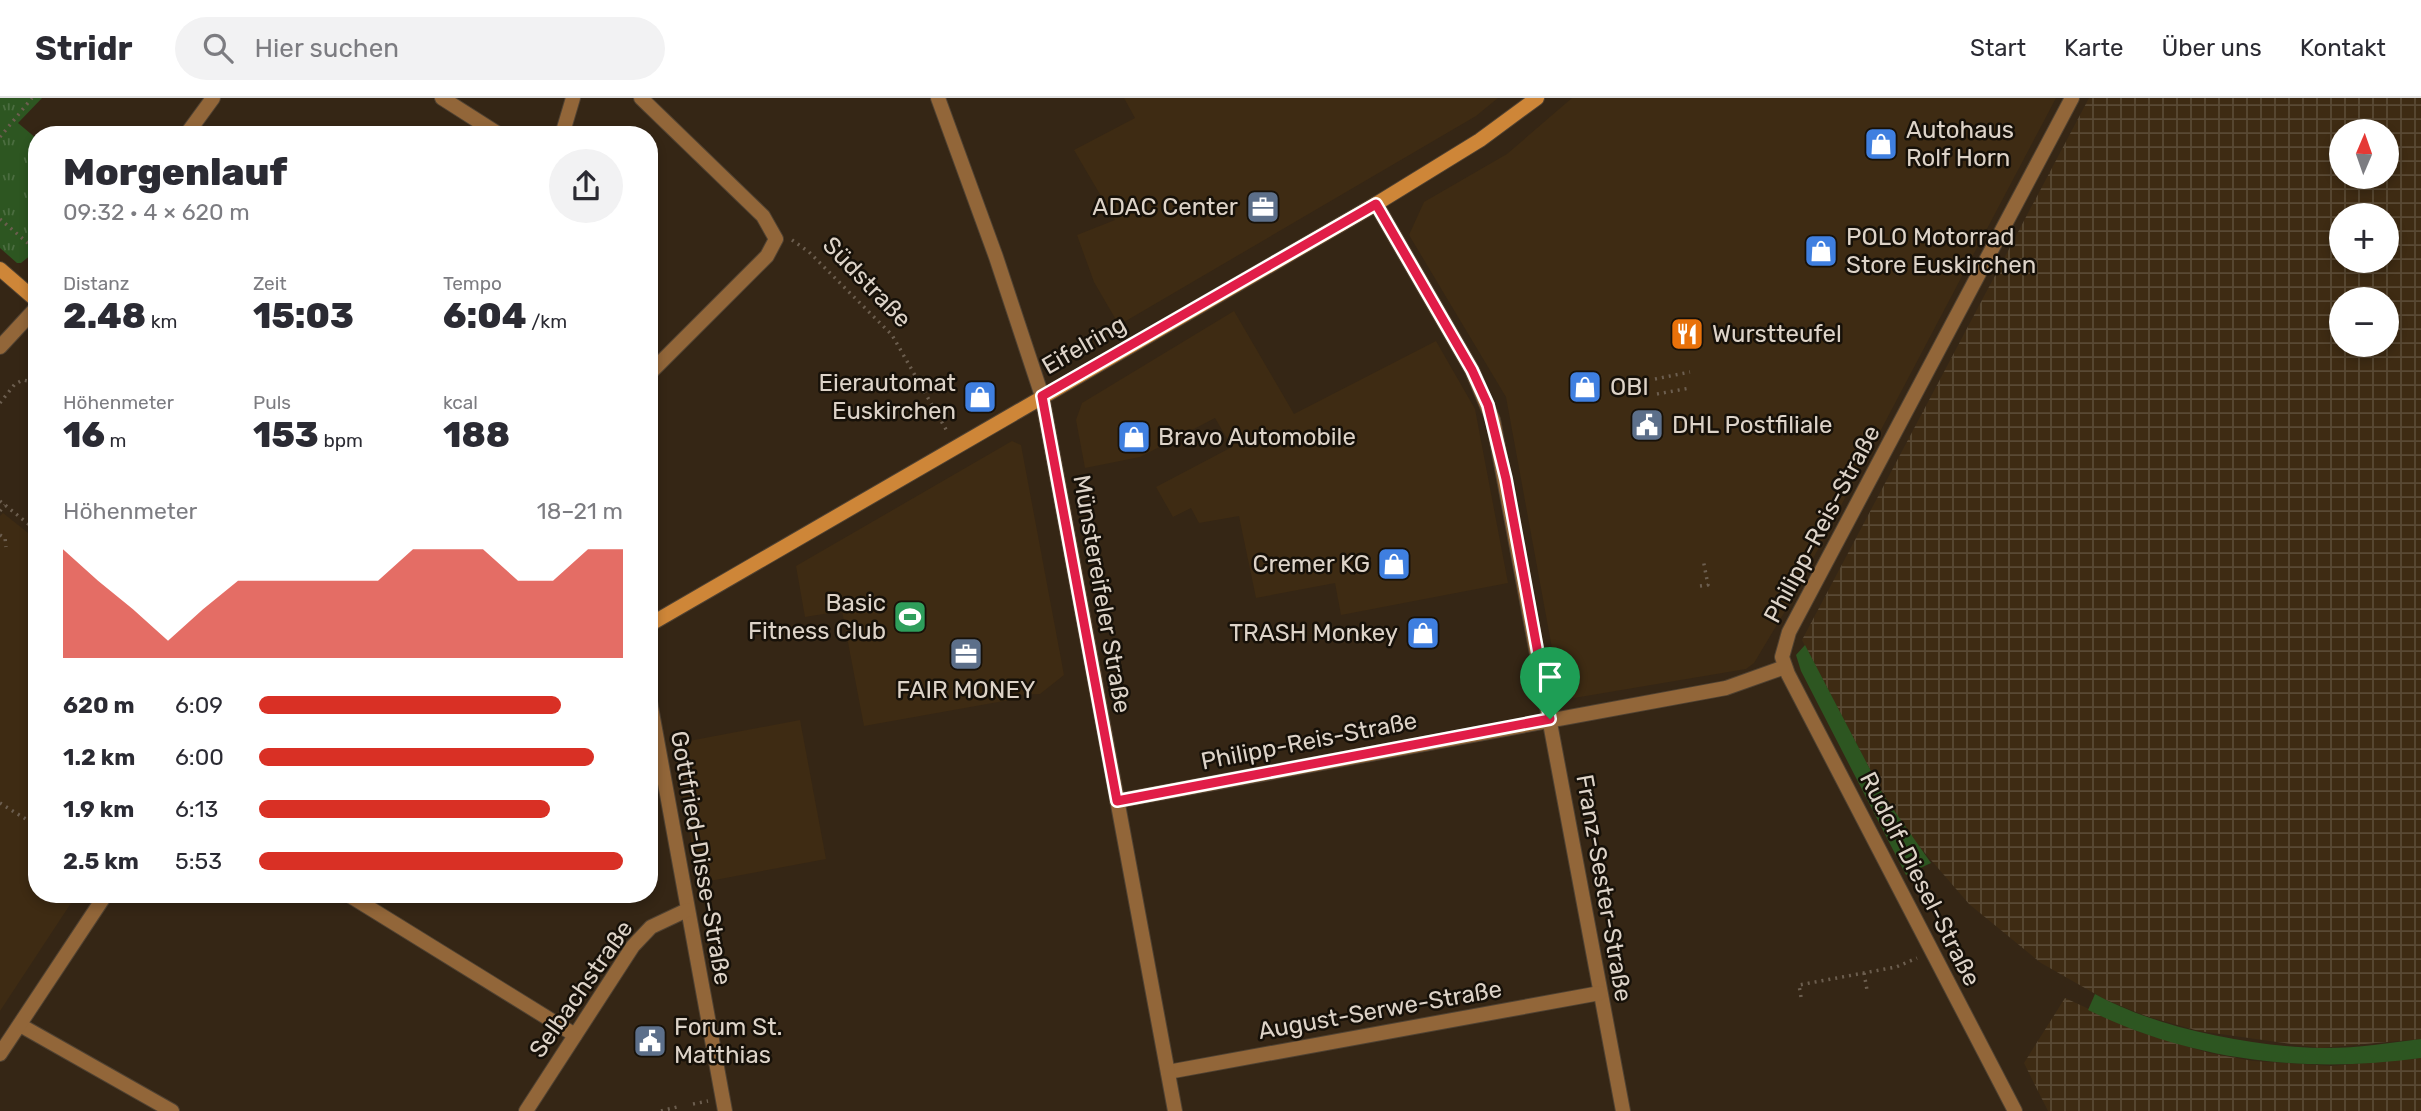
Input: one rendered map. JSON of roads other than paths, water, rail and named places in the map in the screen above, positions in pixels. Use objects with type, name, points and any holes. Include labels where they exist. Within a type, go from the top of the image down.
[{"type":"main road","name":"Eifelring","points":[[658,620],[1376,204],[1470,146],[1537,98]]},
{"type":"main road","points":[[0,270],[28,296]]},
{"type":"street","points":[[193,126],[213,98]]},
{"type":"street","points":[[442,98],[486,126]]},
{"type":"street","points":[[565,126],[573,98]]},
{"type":"street","points":[[641,98],[763,216],[776,239],[768,256],[658,365]]},
{"type":"street","name":"Münstereifeler Straße","points":[[938,98],[996,257],[1042,396],[1175,1111]]},
{"type":"street","name":"Philipp-Reis-Straße","points":[[1117,801],[1726,688],[1785,667],[1783,651],[1789,632],[2072,98]]},
{"type":"street","name":"Franz-Sester-Straße","points":[[1376,204],[1472,370],[1488,405],[1506,479],[1623,1111]]},
{"type":"street","points":[[0,347],[28,314]]},
{"type":"street","name":"Rudolf-Diesel-Straße","points":[[1785,667],[2015,1111]]},
{"type":"street","name":"Gottfried-Disse-Straße","points":[[658,747],[725,1111]]},
{"type":"street","points":[[0,1054],[100,903]]},
{"type":"street","points":[[362,903],[575,1035]]},
{"type":"street","name":"Selbachstraße","points":[[526,1111],[642,934],[663,920],[687,910]]},
{"type":"street","name":"August-Serwe-Straße","points":[[1168,1072],[1600,993]]},
{"type":"street","points":[[20,1025],[172,1111]]},
{"type":"place","name":"Autohaus Rolf Horn","points":[[1881,144]]},
{"type":"place","name":"ADAC Center","points":[[1263,207]]},
{"type":"place","name":"POLO Motorrad Store Euskirchen","points":[[1821,251]]},
{"type":"place","name":"Wurstteufel","points":[[1687,334]]},
{"type":"place","name":"OBI","points":[[1585,387]]},
{"type":"place","name":"Eierautomat Euskirchen","points":[[980,397]]},
{"type":"place","name":"DHL Postfiliale","points":[[1647,425]]},
{"type":"place","name":"Bravo Automobile","points":[[1134,437]]},
{"type":"place","name":"Cremer KG","points":[[1394,564]]},
{"type":"place","name":"Basic Fitness Club","points":[[910,617]]},
{"type":"place","name":"TRASH Monkey","points":[[1423,633]]},
{"type":"place","name":"FAIR MONEY","points":[[966,654]]},
{"type":"place","name":"Forum St. Matthias","points":[[650,1041]]}]
